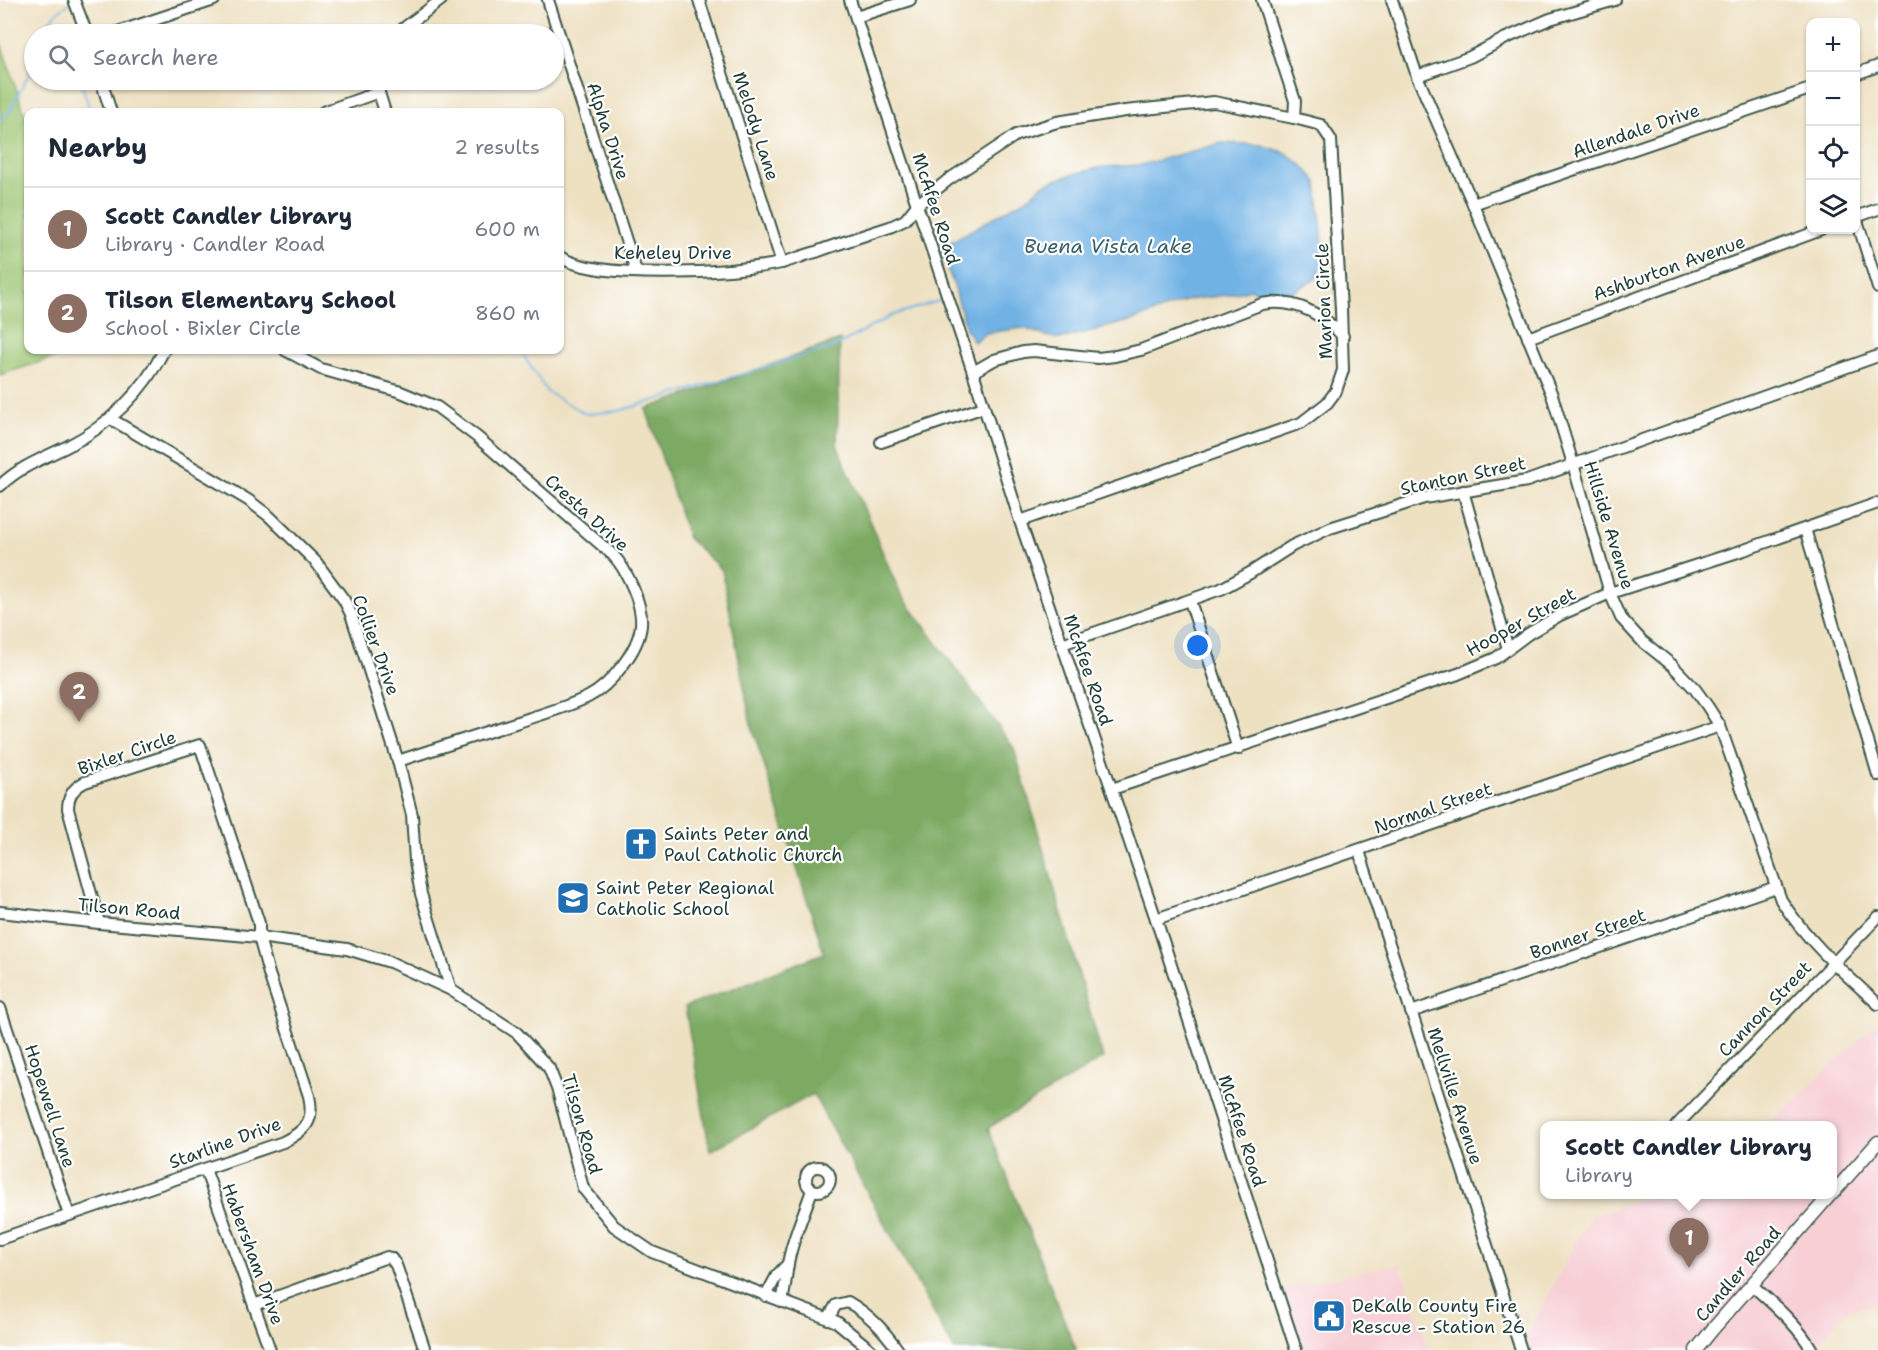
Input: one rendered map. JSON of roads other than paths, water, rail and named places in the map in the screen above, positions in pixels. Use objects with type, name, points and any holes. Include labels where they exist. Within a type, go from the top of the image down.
[{"type":"main road","name":"Candler Road","points":[[1837,1189],[1876,1148]]},
{"type":"main road","name":"Candler Road","points":[[1696,1350],[1828,1199]]},
{"type":"street","points":[[74,0],[83,24]]},
{"type":"street","points":[[142,24],[214,0]]},
{"type":"street","name":"Alpha Drive","points":[[548,0],[556,24]]},
{"type":"street","name":"Melody Lane","points":[[699,0],[782,263]]},
{"type":"street","name":"McAfee Road","points":[[850,0],[1020,521],[1156,919],[1296,1350]]},
{"type":"street","points":[[856,17],[910,0]]},
{"type":"street","points":[[1262,0],[1295,101],[1294,118]]},
{"type":"street","name":"Hillside Avenue","points":[[1392,0],[1417,76],[1552,395],[1610,593],[1621,618],[1642,642],[1672,665],[1695,690],[1720,726],[1776,887],[1781,900],[1794,920],[1833,962],[1878,1004]]},
{"type":"street","points":[[1417,76],[1470,57],[1550,19],[1615,0]]},
{"type":"street","points":[[409,24],[438,1]]},
{"type":"street","name":"Alpha Drive","points":[[564,49],[636,272]]},
{"type":"street","points":[[1860,73],[1878,66]]},
{"type":"street","points":[[104,90],[110,108]]},
{"type":"street","name":"Allendale Drive","points":[[1473,204],[1806,90]]},
{"type":"street","points":[[334,108],[379,92],[384,108]]},
{"type":"street","name":"Marion Circle","points":[[917,205],[948,180],[1016,135],[1057,122],[1125,111],[1214,102],[1321,125],[1331,140],[1343,370],[1335,391],[1319,411],[1301,423],[1020,521]]},
{"type":"street","name":"Keheley Drive","points":[[564,260],[599,268],[636,272],[715,272],[782,263],[890,227],[905,220],[917,205]]},
{"type":"street","points":[[1860,216],[1878,209]]},
{"type":"street","points":[[1860,230],[1878,288]]},
{"type":"street","name":"Ashburton Avenue","points":[[1528,338],[1810,234]]},
{"type":"street","points":[[973,372],[994,360],[1023,352],[1034,351],[1098,358],[1141,350],[1262,304],[1273,302],[1302,307],[1343,336]]},
{"type":"street","points":[[0,486],[14,474],[80,440],[111,418],[142,383],[161,354]]},
{"type":"street","name":"Cresta Drive","points":[[293,354],[321,369],[401,392],[437,407],[477,437],[613,555],[621,565],[635,594],[641,614],[640,633],[622,667],[607,684],[589,696],[545,713],[398,761]]},
{"type":"street","name":"Stanton Street","points":[[1062,644],[1221,589],[1292,546],[1330,528],[1424,498],[1527,481],[1878,356]]},
{"type":"street","points":[[880,442],[984,407]]},
{"type":"street","name":"Collier Drive","points":[[111,418],[269,516],[330,579],[344,600],[351,615],[398,761],[412,814],[415,861],[421,894],[451,990]]},
{"type":"street","points":[[1463,491],[1508,649]]},
{"type":"street","name":"Hooper Street","points":[[1112,789],[1458,674],[1496,658],[1528,634],[1560,615],[1610,593],[1878,503]]},
{"type":"street","points":[[1805,529],[1878,775]]},
{"type":"street","points":[[1190,601],[1238,749]]},
{"type":"street","name":"Normal Street","points":[[1156,919],[1720,726]]},
{"type":"street","name":"Bixler Circle","points":[[99,923],[68,810],[71,794],[85,782],[200,745],[259,923],[259,937]]},
{"type":"street","name":"Mellville Avenue","points":[[1359,851],[1521,1350]]},
{"type":"street","name":"Bonner Street","points":[[1411,1012],[1776,887]]},
{"type":"street","name":"Tilson Road","points":[[0,912],[259,937],[347,949],[390,962],[451,990],[517,1033],[549,1068],[558,1091],[583,1188],[614,1226],[652,1252],[838,1323],[871,1350]]},
{"type":"street","name":"Cannon Street","points":[[1680,1121],[1878,917]]},
{"type":"street","name":"Starline Drive","points":[[0,1239],[289,1139],[302,1131],[310,1118],[311,1105],[259,937]]},
{"type":"street","name":"Hopewell Lane","points":[[0,1008],[69,1215]]},
{"type":"street","name":"Habersham Drive","points":[[205,1169],[270,1350]]},
{"type":"street","points":[[782,1302],[795,1237],[812,1190]]},
{"type":"street","points":[[254,1305],[387,1257],[393,1261],[425,1350]]},
{"type":"street","points":[[766,1296],[777,1275],[788,1264]]},
{"type":"street","points":[[1752,1285],[1806,1339],[1812,1350]]},
{"type":"street","points":[[828,1319],[836,1305],[848,1302],[866,1313],[898,1350]]},
{"type":"water","name":"Buena Vista Lake","points":[[1222,143],[1261,145],[1286,153],[1304,167],[1317,182],[1324,254],[1317,278],[1291,293],[1266,296],[1251,289],[1188,300],[1134,320],[1060,339],[1023,328],[986,333],[974,342],[966,329],[941,251],[942,247],[1028,198],[1042,185],[1102,167],[1141,165]]},
{"type":"waterway","points":[[48,24],[54,15],[72,2]]},
{"type":"waterway","points":[[49,20],[52,24]]},
{"type":"waterway","points":[[0,120],[8,114],[24,83]]},
{"type":"waterway","points":[[83,90],[90,108]]},
{"type":"waterway","points":[[523,354],[547,392],[586,414],[619,411],[836,346],[893,315],[945,299]]},
{"type":"place","name":"Tilson Elementary School","points":[[79,722]]},
{"type":"place","name":"Saints Peter and Paul Catholic Church","points":[[641,844]]},
{"type":"place","name":"Saint Peter Regional Catholic School","points":[[573,898]]},
{"type":"place","name":"Scott Candler Library","points":[[1689,1268]]},
{"type":"place","name":"DeKalb County Fire Rescue - Station 26","points":[[1329,1316]]}]
